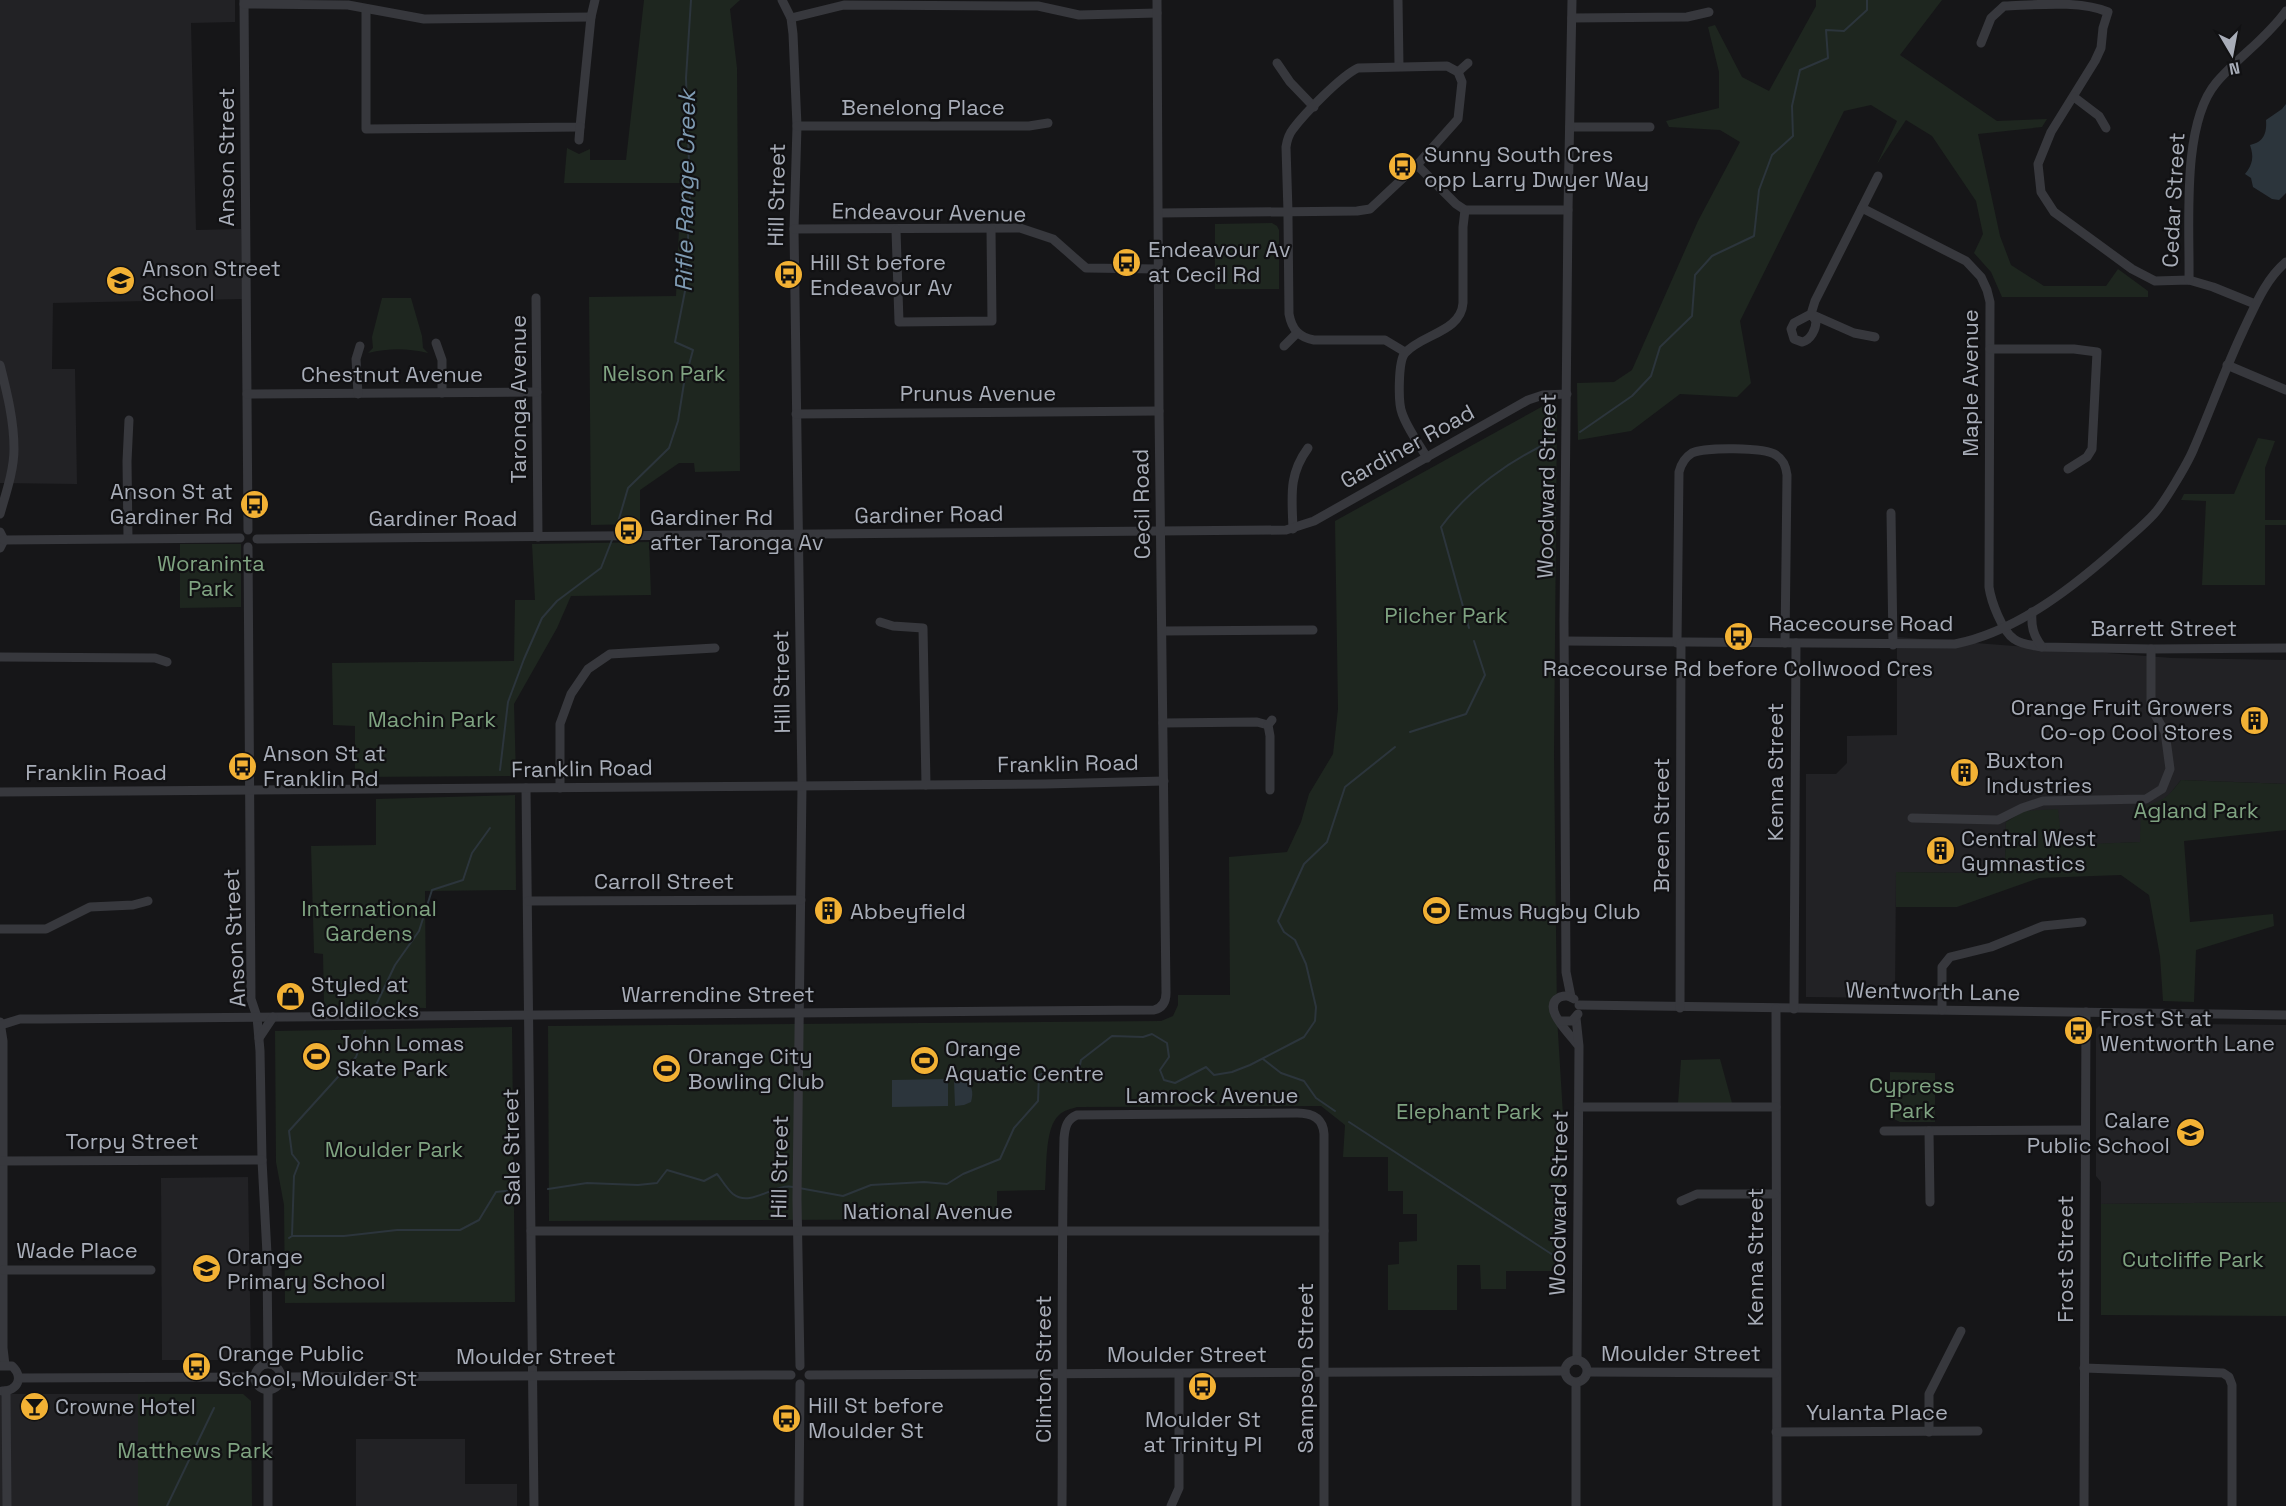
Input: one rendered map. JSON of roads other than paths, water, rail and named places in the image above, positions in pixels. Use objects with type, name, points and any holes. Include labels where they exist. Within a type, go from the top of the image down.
[{"type":"street","points":[[579,140],[591,17],[595,0]]},
{"type":"street","name":"Hill Street","points":[[782,0],[791,18],[797,126],[796,414],[802,785],[801,1013],[797,1192],[800,1366]]},
{"type":"street","name":"Cecil Road","points":[[1157,0],[1166,997],[1162,1006]]},
{"type":"street","points":[[1398,0],[1399,66]]},
{"type":"street","name":"Woodward Street","points":[[1571,997],[1566,972],[1565,641],[1572,0]]},
{"type":"street","points":[[244,2],[348,5],[424,19],[591,17]]},
{"type":"street","name":"Anson Street","points":[[244,2],[248,530]]},
{"type":"street","points":[[791,18],[844,5],[1038,6],[1079,15],[1157,13]]},
{"type":"street","points":[[1981,43],[1991,18],[2004,6],[2080,5],[2097,7],[2108,12],[2103,28],[2101,48],[2074,97],[2051,132],[2038,164],[2041,192],[2054,212],[2132,269],[2155,281],[2189,280],[2255,304]]},
{"type":"street","points":[[366,9],[366,129],[580,127]]},
{"type":"street","name":"Cedar Street","points":[[2189,280],[2191,153],[2202,104],[2215,84],[2261,40],[2286,10]]},
{"type":"street","points":[[1572,18],[1687,17],[1709,12]]},
{"type":"street","points":[[1277,63],[1290,82],[1314,107]]},
{"type":"street","points":[[1458,72],[1468,63]]},
{"type":"street","points":[[1158,213],[1288,212],[1364,211],[1376,205],[1417,165],[1458,119],[1462,91],[1462,82],[1458,72],[1447,66],[1364,67],[1353,70],[1293,129],[1287,141],[1288,212],[1289,314],[1293,327],[1305,338],[1385,340],[1405,352]]},
{"type":"street","points":[[2074,97],[2099,116],[2106,128]]},
{"type":"street","name":"Benelong Place","points":[[797,126],[1029,126],[1048,123]]},
{"type":"street","points":[[1570,127],[1650,127]]},
{"type":"street","points":[[1417,165],[1465,210],[1568,210]]},
{"type":"street","points":[[1875,337],[1854,333],[1811,314],[1815,301],[1878,176]]},
{"type":"street","name":"Maple Avenue","points":[[1862,208],[1958,256],[1972,266],[1981,277],[1989,296],[1989,587],[1991,599],[2005,627]]},
{"type":"street","points":[[1427,458],[1401,411],[1400,366],[1405,352],[1454,323],[1461,314],[1465,210]]},
{"type":"street","name":"Endeavour Avenue","points":[[795,229],[1020,228],[1043,235],[1061,246],[1086,268],[1158,269]]},
{"type":"street","points":[[896,230],[899,322],[992,321],[991,229]]},
{"type":"street","name":"Racecourse Road","points":[[1565,641],[1955,644],[1984,637],[2005,627],[2032,612],[2088,574],[2155,514],[2193,451],[2227,365],[2255,304],[2272,274],[2286,262]]},
{"type":"street","name":"Taronga Avenue","points":[[536,298],[538,537]]},
{"type":"street","points":[[1284,346],[1297,333]]},
{"type":"street","points":[[436,343],[442,360],[442,393]]},
{"type":"street","points":[[358,394],[356,359],[360,346]]},
{"type":"street","points":[[1990,349],[2074,349],[2097,352],[2092,449],[2087,458],[2068,469]]},
{"type":"street","points":[[0,365],[11,410],[14,451],[0,514]]},
{"type":"street","points":[[2227,365],[2286,390]]},
{"type":"street","name":"Chestnut Avenue","points":[[247,394],[537,392]]},
{"type":"street","name":"Gardiner Road","points":[[256,539],[1278,531],[1293,529],[1314,520],[1528,400],[1543,395],[1567,394]]},
{"type":"street","name":"Prunus Avenue","points":[[796,414],[1159,411]]},
{"type":"street","points":[[128,538],[129,420]]},
{"type":"street","points":[[1293,529],[1292,482],[1297,463],[1308,448]]},
{"type":"street","name":"Breen Street","points":[[1680,1008],[1679,472],[1684,460],[1691,454],[1702,450],[1768,451],[1779,457],[1785,466],[1785,643]]},
{"type":"street","points":[[1891,513],[1893,645]]},
{"type":"street","points":[[248,530],[254,532],[256,539],[254,544],[248,547],[241,544],[240,538],[242,533],[248,530]]},
{"type":"street","points":[[2,540],[240,538]]},
{"type":"street","name":"Anson Street","points":[[248,547],[251,999],[257,1017],[259,1038],[262,1160],[267,1231],[268,1363]]},
{"type":"street","points":[[2032,612],[2031,627],[2042,646]]},
{"type":"street","points":[[880,621],[893,626],[923,628],[926,784]]},
{"type":"street","name":"Barrett Street","points":[[2005,627],[2014,639],[2026,645],[2151,649],[2286,648]]},
{"type":"street","points":[[1163,631],[1313,630]]},
{"type":"street","name":"Kenna Street","points":[[1794,1009],[1796,644]]},
{"type":"street","points":[[560,788],[560,724],[571,694],[588,669],[610,654],[715,648]]},
{"type":"street","points":[[1912,818],[1998,820],[2043,801],[2146,799],[2162,789],[2169,769],[2165,732],[2151,708],[2151,649]]},
{"type":"street","points":[[0,657],[155,658],[167,662]]},
{"type":"street","points":[[1163,723],[1270,723],[1270,790]]},
{"type":"street","name":"Franklin Road","points":[[0,792],[1164,781]]},
{"type":"street","name":"Sale Street","points":[[526,788],[534,1506]]},
{"type":"street","name":"Carroll Street","points":[[528,901],[801,900]]},
{"type":"street","points":[[0,929],[46,929],[90,907],[133,905],[147,901]]},
{"type":"street","points":[[1942,1010],[1942,967],[1950,957],[1991,947],[2043,926],[2082,922]]},
{"type":"street","name":"Woodward Street","points":[[1559,998],[1566,972]]},
{"type":"street","points":[[1561,1021],[1568,1022],[1576,1018],[1579,1011],[1579,1005],[1571,997],[1559,998],[1554,1003],[1553,1011],[1555,1017],[1561,1021],[1579,1046]]},
{"type":"street","name":"Wentworth Lane","points":[[1579,1005],[2286,1015]]},
{"type":"street","name":"Warrendine Street","points":[[0,1024],[20,1019],[1154,1010],[1162,1006]]},
{"type":"street","name":"Kenna Street","points":[[1776,1009],[1777,1506]]},
{"type":"street","name":"Frost Street","points":[[2084,1506],[2086,1012]]},
{"type":"street","points":[[259,1038],[273,1017]]},
{"type":"street","name":"Woodward Street","points":[[1576,1018],[1579,1046],[1577,1360]]},
{"type":"street","points":[[0,1024],[3,1365],[15,1368],[19,1378],[15,1387],[3,1391],[7,1506]]},
{"type":"street","points":[[1579,1107],[1776,1107]]},
{"type":"street","name":"Lamrock Avenue","points":[[1062,1231],[1065,1129],[1071,1118],[1077,1115],[1308,1113],[1317,1117],[1324,1129],[1324,1231]]},
{"type":"street","points":[[1884,1131],[2085,1130]]},
{"type":"street","points":[[1929,1131],[1930,1202]]},
{"type":"street","name":"Torpy Street","points":[[2,1161],[262,1160]]},
{"type":"street","points":[[1682,1201],[1697,1194],[1775,1194]]},
{"type":"street","name":"National Avenue","points":[[531,1231],[1324,1231]]},
{"type":"street","name":"Clinton Street","points":[[1062,1231],[1062,1506]]},
{"type":"street","name":"Sampson Street","points":[[1324,1231],[1324,1506]]},
{"type":"street","name":"Wade Place","points":[[3,1270],[151,1270]]},
{"type":"street","points":[[1929,1432],[1929,1394],[1961,1331]]},
{"type":"street","points":[[1577,1360],[1586,1365],[1588,1371],[1586,1378],[1576,1383],[1567,1378],[1565,1371],[1567,1364],[1577,1360]]},
{"type":"street","points":[[268,1363],[278,1367],[282,1377],[278,1386],[268,1390],[258,1386],[255,1377],[258,1367],[268,1363]]},
{"type":"street","points":[[800,1366],[806,1367],[810,1375],[806,1382],[800,1384],[793,1380],[791,1375],[795,1368],[800,1366]]},
{"type":"street","points":[[2085,1368],[2223,1373],[2229,1377],[2232,1385],[2232,1506]]},
{"type":"street","name":"Moulder Street","points":[[810,1375],[1565,1371]]},
{"type":"street","name":"Moulder Street","points":[[1588,1371],[1775,1373]]},
{"type":"street","points":[[1171,1506],[1179,1488],[1179,1374]]},
{"type":"street","name":"Moulder Street","points":[[282,1377],[791,1375]]},
{"type":"street","points":[[19,1378],[255,1377]]},
{"type":"street","points":[[1576,1383],[1576,1506]]},
{"type":"street","points":[[799,1506],[800,1384]]},
{"type":"street","points":[[268,1390],[268,1506]]},
{"type":"street","name":"Yulanta Place","points":[[1776,1432],[1978,1431]]},
{"type":"waterway","name":"Rifle Range Creek","points":[[616,529],[628,488],[669,448],[678,421],[684,383],[693,350],[675,342],[686,286],[690,192],[686,78],[691,0]]},
{"type":"waterway","points":[[1580,432],[1632,396],[1651,376],[1660,347],[1692,316],[1695,275],[1712,256],[1754,236],[1759,190],[1772,155],[1793,136],[1792,106],[1800,70],[1828,58],[1826,30],[1844,31],[1867,10],[1867,0]]},
{"type":"waterway","points":[[1469,628],[1441,527],[1452,513],[1491,477],[1521,457],[1552,441]]},
{"type":"waterway","name":"Rifle Range Creek","points":[[500,770],[508,702],[542,618],[557,601],[601,568],[612,540]]},
{"type":"waterway","points":[[1410,732],[1466,714],[1485,675],[1474,641]]},
{"type":"waterway","points":[[799,1188],[843,1196],[871,1185],[924,1182],[947,1184],[963,1174],[1000,1159],[1014,1128],[1038,1101],[1039,1075],[1050,1071],[1067,1081],[1077,1080],[1081,1060],[1112,1036],[1143,1037],[1152,1034],[1167,1043],[1169,1057],[1160,1070],[1164,1080],[1175,1083],[1206,1067],[1214,1075],[1232,1072],[1304,1037],[1315,1021],[1316,1007],[1306,964],[1295,940],[1284,932],[1278,921],[1304,864],[1327,842],[1345,787],[1395,747]]},
{"type":"waterway","name":"Rifle Range Creek","points":[[376,1005],[395,965],[419,931],[432,890],[463,880],[472,853],[490,828]]},
{"type":"waterway","name":"Rifle Range Creek","points":[[292,1235],[294,1176],[299,1163],[292,1154],[289,1131],[356,1057],[365,1031]]},
{"type":"waterway","points":[[1263,1059],[1281,1073],[1304,1081],[1316,1098],[1335,1111]]},
{"type":"waterway","points":[[1349,1122],[1556,1257]]},
{"type":"waterway","points":[[548,1189],[587,1183],[638,1185],[657,1183],[667,1170],[704,1181],[717,1174],[731,1192],[740,1198],[755,1197],[778,1188],[793,1187]]},
{"type":"waterway","points":[[289,1238],[292,1236],[344,1236],[397,1230],[460,1230],[479,1220],[496,1192],[514,1190]]},
{"type":"waterway","points":[[167,1506],[214,1408]]},
{"type":"place","name":"Sunny South Cres opp Larry Dwyer Way","points":[[1403,167]]},
{"type":"place","name":"Endeavour Av at Cecil Rd","points":[[1127,262]]},
{"type":"place","name":"Hill St before Endeavour Av","points":[[789,275]]},
{"type":"place","name":"Anson Street School","points":[[121,281]]},
{"type":"place","name":"Anson St at Gardiner Rd","points":[[254,504]]},
{"type":"place","name":"Gardiner Rd after Taronga Av","points":[[629,530]]},
{"type":"place","name":"Racecourse Rd before Collwood Cres","points":[[1738,636]]},
{"type":"place","name":"Orange Fruit Growers Co-op Cool Stores","points":[[2254,720]]},
{"type":"place","name":"Anson St at Franklin Rd","points":[[242,766]]},
{"type":"place","name":"Buxton Industries","points":[[1965,773]]},
{"type":"place","name":"Central West Gymnastics","points":[[1940,851]]},
{"type":"place","name":"Abbeyfield","points":[[829,911]]},
{"type":"place","name":"Emus Rugby Club","points":[[1436,911]]},
{"type":"place","name":"Styled at Goldilocks","points":[[290,997]]},
{"type":"place","name":"Frost St at Wentworth Lane","points":[[2079,1031]]},
{"type":"place","name":"John Lomas Skate Park","points":[[316,1056]]},
{"type":"place","name":"Orange Aquatic Centre","points":[[924,1061]]},
{"type":"place","name":"Orange City Bowling Club","points":[[667,1069]]},
{"type":"place","name":"Calare Public School","points":[[2191,1133]]},
{"type":"place","name":"Orange Primary School","points":[[206,1269]]},
{"type":"place","name":"Orange Public School, Moulder St","points":[[197,1366]]},
{"type":"place","name":"Moulder St at Trinity Pl","points":[[1203,1387]]},
{"type":"place","name":"Crowne Hotel","points":[[34,1406]]},
{"type":"place","name":"Hill St before Moulder St","points":[[787,1418]]},
{"type":"park label","name":"Nelson Park","points":[[664,373]]},
{"type":"park label","name":"Woraninta Park","points":[[211,576]]},
{"type":"park label","name":"Pilcher Park","points":[[1446,615]]},
{"type":"park label","name":"Machin Park","points":[[432,719]]},
{"type":"park label","name":"Agland Park","points":[[2196,810]]},
{"type":"park label","name":"International Gardens","points":[[369,920]]},
{"type":"park label","name":"Cypress Park","points":[[1912,1098]]},
{"type":"park label","name":"Elephant Park","points":[[1469,1111]]},
{"type":"park label","name":"Moulder Park","points":[[394,1149]]},
{"type":"park label","name":"Cutcliffe Park","points":[[2193,1259]]},
{"type":"park label","name":"Matthews Park","points":[[195,1450]]}]
